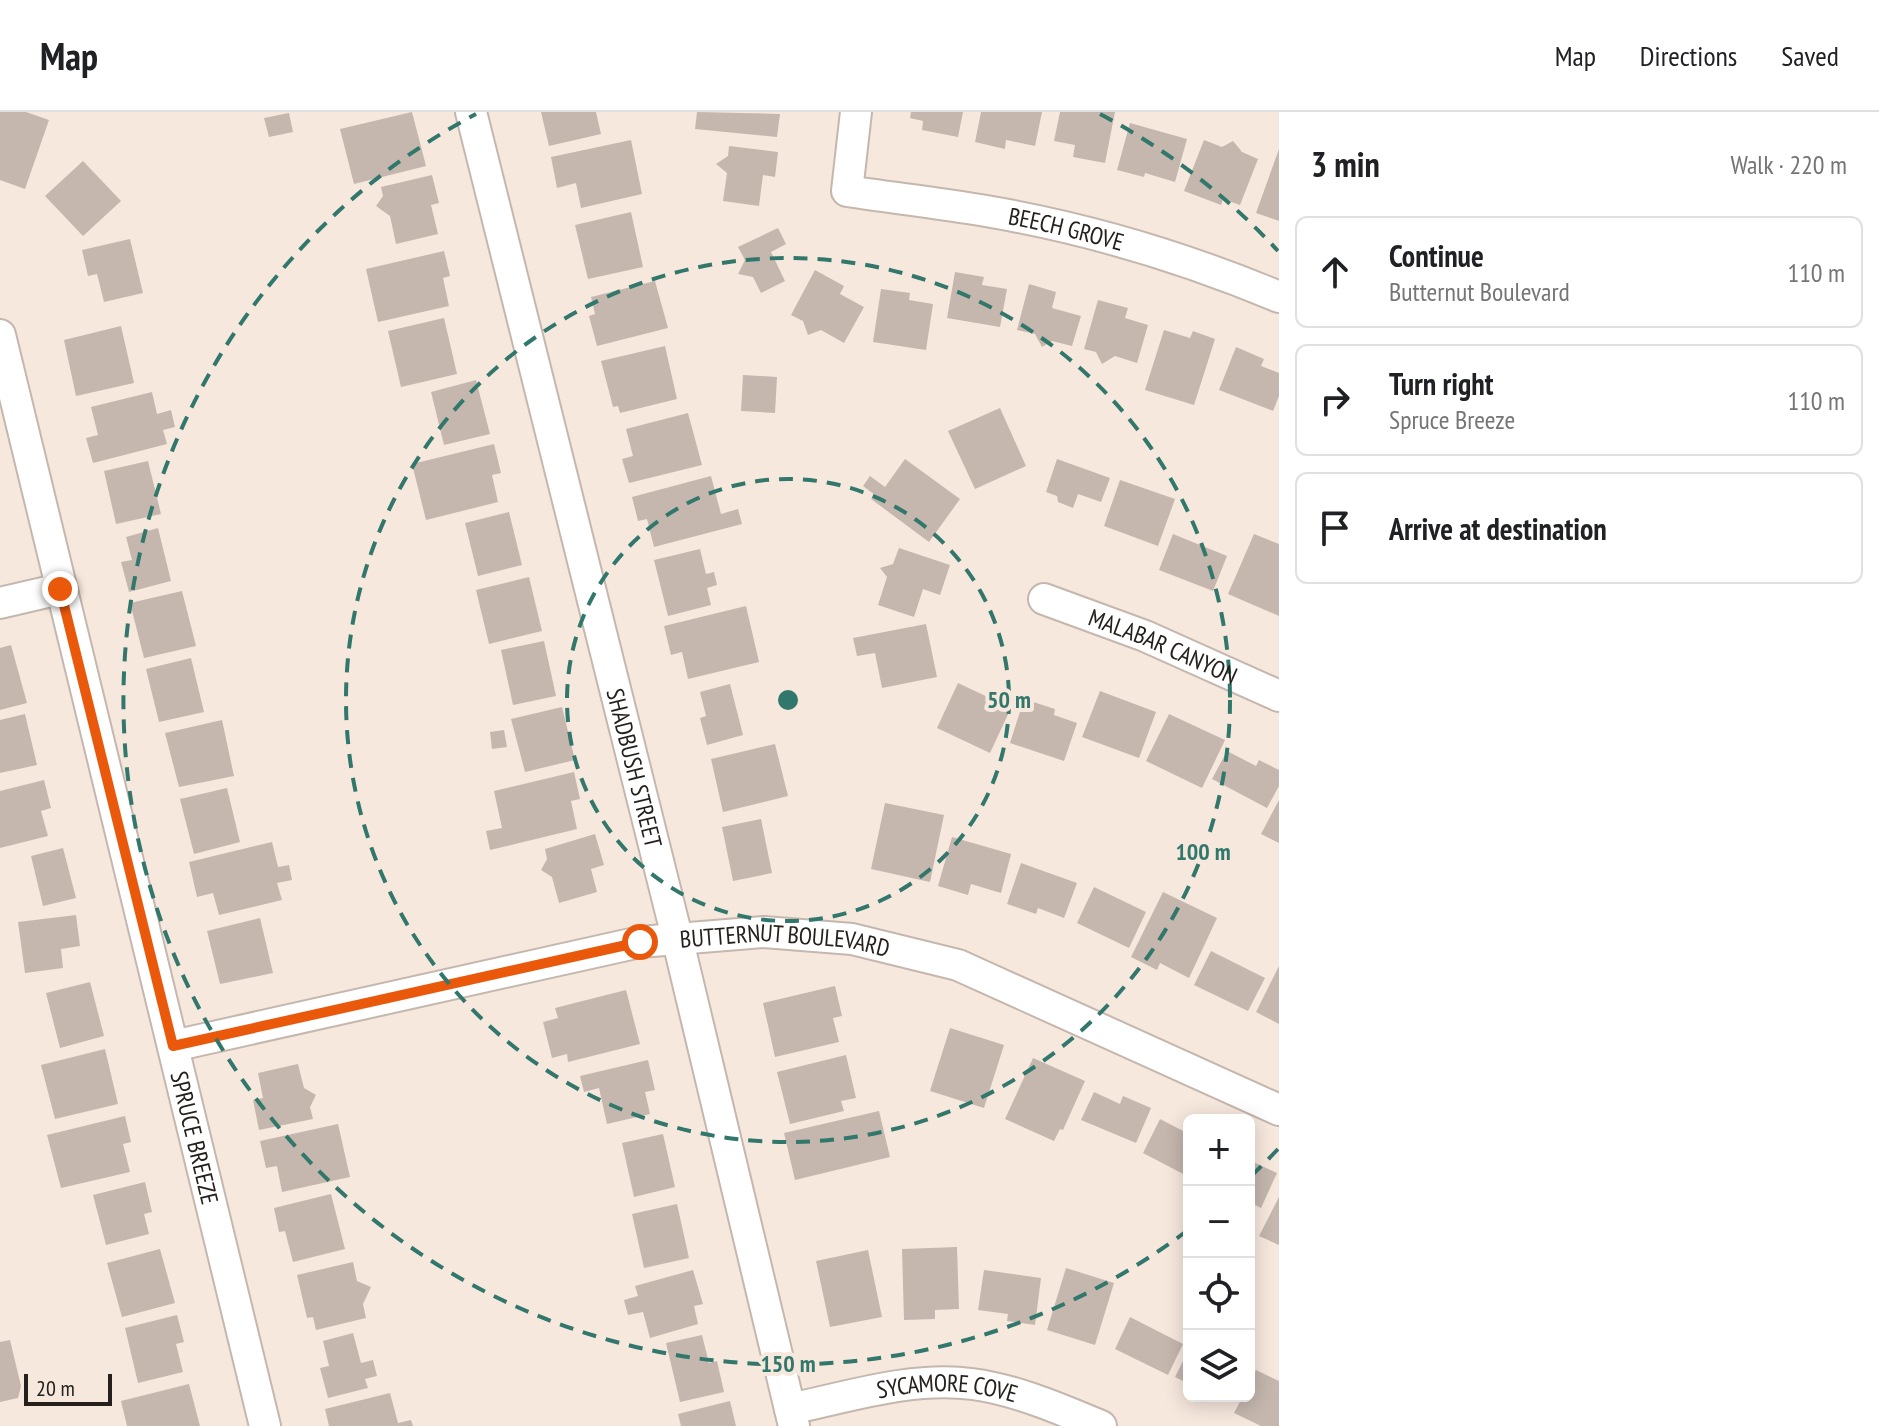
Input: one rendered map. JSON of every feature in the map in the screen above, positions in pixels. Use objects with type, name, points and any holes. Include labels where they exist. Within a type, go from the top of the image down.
[{"type":"street","name":"SHADBUSH STREET","points":[[471,112],[677,937],[792,1418]]},
{"type":"street","name":"BEECH GROVE","points":[[856,112],[847,191],[988,212],[1111,240],[1232,277],[1279,297]]},
{"type":"street","name":"SPRUCE BREEZE","points":[[0,335],[265,1426]]},
{"type":"street","points":[[0,603],[60,589]]},
{"type":"street","name":"MALABAR CANYON","points":[[1044,599],[1145,636],[1279,696]]},
{"type":"street","name":"BUTTERNUT BOULEVARD","points":[[173,1046],[640,942],[764,932],[852,939],[958,965],[1279,1110]]},
{"type":"street","name":"SYCAMORE COVE","points":[[792,1418],[912,1384],[972,1384],[1043,1402],[1101,1426]]},
{"type":"building","points":[[0,112],[26,112],[49,120],[25,189],[0,180]]},
{"type":"building","points":[[412,112],[426,166],[354,184],[340,129]]},
{"type":"building","points":[[541,112],[596,112],[601,134],[549,146]]},
{"type":"building","points":[[697,112],[780,114],[777,137],[695,129]]},
{"type":"building","points":[[911,112],[963,112],[958,137],[922,130],[923,121],[910,118]]},
{"type":"building","points":[[981,112],[1042,112],[1035,146],[1006,140],[1005,149],[975,142]]},
{"type":"building","points":[[1060,112],[1115,112],[1105,163],[1073,157],[1075,145],[1054,141]]},
{"type":"building","points":[[289,113],[293,132],[269,137],[264,118]]},
{"type":"building","points":[[1130,123],[1187,139],[1175,182],[1145,173],[1144,177],[1117,170]]},
{"type":"building","points":[[631,140],[642,194],[581,208],[576,183],[557,188],[551,157]]},
{"type":"building","points":[[1204,140],[1222,147],[1233,141],[1242,152],[1258,159],[1240,205],[1223,199],[1221,205],[1184,191]]},
{"type":"building","points":[[729,146],[778,152],[775,177],[763,175],[759,206],[723,201],[727,173],[716,164],[728,156]]},
{"type":"building","points":[[1279,149],[1279,221],[1256,213]]},
{"type":"building","points":[[83,161],[121,201],[83,236],[45,196]]},
{"type":"building","points":[[432,175],[439,203],[431,205],[438,234],[396,244],[390,216],[376,206],[383,196],[381,187]]},
{"type":"building","points":[[631,212],[643,267],[588,279],[575,225]]},
{"type":"building","points":[[778,228],[786,244],[771,252],[785,281],[761,293],[753,277],[738,274],[745,260],[738,247]]},
{"type":"building","points":[[130,239],[143,293],[104,302],[97,274],[88,276],[82,250]]},
{"type":"building","points":[[444,251],[450,276],[443,278],[449,306],[378,322],[366,269]]},
{"type":"building","points":[[815,270],[844,286],[840,294],[864,307],[844,343],[821,330],[808,335],[803,321],[791,315]]},
{"type":"building","points":[[955,272],[984,277],[982,285],[1007,289],[1000,327],[947,318]]},
{"type":"building","points":[[655,281],[668,328],[597,346],[589,316],[595,314],[591,297]]},
{"type":"building","points":[[1029,284],[1056,292],[1052,308],[1081,316],[1072,346],[1052,341],[1042,347],[1035,334],[1017,330]]},
{"type":"building","points":[[881,289],[910,293],[909,300],[933,304],[926,350],[873,342]]},
{"type":"building","points":[[1098,300],[1128,308],[1125,318],[1148,325],[1137,363],[1115,356],[1102,364],[1096,352],[1084,349]]},
{"type":"building","points":[[444,318],[457,374],[401,387],[388,331]]},
{"type":"building","points":[[121,326],[134,383],[76,396],[64,340]]},
{"type":"building","points":[[1164,330],[1190,338],[1193,331],[1215,339],[1194,405],[1145,390]]},
{"type":"building","points":[[665,346],[677,399],[620,413],[618,406],[613,407],[601,361]]},
{"type":"building","points":[[1236,347],[1264,359],[1261,366],[1279,373],[1279,396],[1273,411],[1219,390]]},
{"type":"building","points":[[743,375],[777,377],[775,413],[741,411]]},
{"type":"building","points":[[476,380],[490,434],[444,445],[431,392]]},
{"type":"building","points":[[152,392],[157,414],[171,410],[175,427],[163,430],[167,444],[93,463],[86,438],[98,435],[91,407]]},
{"type":"building","points":[[1000,408],[1026,466],[975,489],[948,431]]},
{"type":"building","points":[[688,413],[702,465],[629,483],[622,459],[633,456],[626,429]]},
{"type":"building","points":[[494,444],[501,473],[492,475],[498,502],[426,520],[412,464]]},
{"type":"building","points":[[905,459],[960,499],[929,542],[871,499],[875,495],[863,486],[870,476],[885,487]]},
{"type":"building","points":[[1057,459],[1110,478],[1101,502],[1078,494],[1073,508],[1058,502],[1057,496],[1046,492]]},
{"type":"building","points":[[148,461],[161,514],[116,524],[104,471]]},
{"type":"building","points":[[711,476],[721,514],[738,509],[742,524],[654,547],[647,519],[638,521],[632,497]]},
{"type":"building","points":[[1120,480],[1175,499],[1158,546],[1104,526]]},
{"type":"building","points":[[509,512],[522,565],[478,576],[465,523]]},
{"type":"building","points":[[158,528],[171,581],[129,592],[121,562],[132,560],[126,537]]},
{"type":"building","points":[[1173,534],[1227,556],[1213,591],[1159,570]]},
{"type":"building","points":[[1254,534],[1279,544],[1279,616],[1228,594]]},
{"type":"building","points":[[899,548],[950,565],[940,595],[923,589],[914,617],[878,605],[887,577],[880,568],[893,564]]},
{"type":"building","points":[[700,549],[706,574],[714,572],[717,585],[707,588],[711,605],[668,616],[654,560]]},
{"type":"building","points":[[529,577],[542,631],[489,644],[476,590]]},
{"type":"building","points":[[182,591],[196,646],[144,658],[130,603]]},
{"type":"building","points":[[746,606],[759,662],[688,679],[682,652],[671,655],[664,626]]},
{"type":"building","points":[[926,624],[937,677],[882,688],[875,653],[857,656],[853,638]]},
{"type":"building","points":[[544,641],[556,696],[513,705],[501,650]]},
{"type":"building","points":[[11,645],[27,703],[0,710],[0,648]]},
{"type":"building","points":[[191,658],[204,712],[159,722],[146,669]]},
{"type":"building","points":[[958,683],[1011,708],[990,753],[937,728]]},
{"type":"building","points":[[730,684],[743,735],[707,745],[700,718],[706,716],[700,692]]},
{"type":"building","points":[[1100,691],[1156,712],[1139,758],[1082,737]]},
{"type":"building","points":[[1024,699],[1055,709],[1054,715],[1077,723],[1064,761],[1010,743]]},
{"type":"building","points":[[562,707],[575,760],[525,772],[511,719]]},
{"type":"building","points":[[25,714],[37,765],[0,773],[0,720]]},
{"type":"building","points":[[1169,714],[1225,740],[1202,788],[1146,761]]},
{"type":"building","points":[[222,720],[234,776],[179,787],[165,733]]},
{"type":"building","points":[[504,730],[507,747],[492,749],[490,732]]},
{"type":"building","points":[[775,744],[788,796],[723,812],[711,759]]},
{"type":"building","points":[[1227,751],[1256,766],[1259,760],[1279,770],[1279,786],[1267,808],[1212,779]]},
{"type":"building","points":[[574,772],[580,799],[571,801],[577,829],[490,850],[486,831],[502,828],[494,791]]},
{"type":"building","points":[[44,780],[51,808],[41,811],[48,836],[0,848],[0,791]]},
{"type":"building","points":[[227,788],[240,842],[194,854],[180,799]]},
{"type":"building","points":[[1279,800],[1279,843],[1261,834]]},
{"type":"building","points":[[885,803],[944,815],[930,882],[871,869]]},
{"type":"building","points":[[761,819],[772,873],[733,881],[722,827]]},
{"type":"building","points":[[595,834],[604,865],[591,869],[597,892],[559,903],[552,877],[541,870],[547,859],[545,849]]},
{"type":"building","points":[[952,837],[1011,854],[1001,893],[971,884],[968,895],[938,886]]},
{"type":"building","points":[[272,842],[278,867],[289,865],[292,880],[277,883],[282,900],[219,915],[213,893],[197,897],[189,862]]},
{"type":"building","points":[[63,848],[76,898],[43,906],[31,856]]},
{"type":"building","points":[[1021,863],[1077,883],[1064,918],[1038,908],[1036,914],[1007,904]]},
{"type":"building","points":[[1094,887],[1146,912],[1129,948],[1077,923]]},
{"type":"building","points":[[1163,892],[1217,918],[1189,978],[1160,963],[1157,970],[1131,957]]},
{"type":"building","points":[[76,915],[80,946],[61,949],[63,968],[25,973],[18,922]]},
{"type":"building","points":[[260,918],[273,973],[220,984],[207,931]]},
{"type":"building","points":[[1211,951],[1265,978],[1248,1011],[1194,985]]},
{"type":"building","points":[[1279,966],[1279,1024],[1256,1012]]},
{"type":"building","points":[[90,982],[104,1036],[60,1048],[46,993]]},
{"type":"building","points":[[835,986],[842,1016],[833,1018],[839,1042],[775,1057],[763,1003]]},
{"type":"building","points":[[626,990],[640,1044],[568,1062],[567,1054],[552,1058],[543,1022],[558,1018],[555,1008]]},
{"type":"building","points":[[950,1028],[1004,1045],[984,1108],[930,1091]]},
{"type":"building","points":[[105,1049],[118,1104],[55,1119],[41,1065]]},
{"type":"building","points":[[846,1055],[856,1098],[841,1101],[844,1111],[790,1124],[777,1072]]},
{"type":"building","points":[[1033,1058],[1085,1081],[1063,1130],[1060,1129],[1054,1141],[1005,1119]]},
{"type":"building","points":[[648,1060],[655,1090],[645,1092],[650,1114],[607,1124],[599,1088],[584,1092],[580,1076]]},
{"type":"building","points":[[298,1064],[304,1088],[316,1095],[310,1107],[313,1119],[259,1130],[253,1100],[263,1098],[258,1073]]},
{"type":"building","points":[[1094,1092],[1120,1104],[1123,1096],[1151,1108],[1136,1143],[1081,1120]]},
{"type":"building","points":[[879,1111],[890,1157],[795,1180],[784,1133]]},
{"type":"building","points":[[125,1116],[131,1142],[123,1144],[130,1172],[61,1188],[47,1135]]},
{"type":"building","points":[[1160,1119],[1183,1131],[1183,1174],[1143,1153]]},
{"type":"building","points":[[338,1124],[350,1177],[282,1192],[277,1166],[266,1168],[260,1141]]},
{"type":"building","points":[[663,1134],[675,1187],[634,1197],[622,1143]]},
{"type":"building","points":[[1255,1163],[1277,1173],[1261,1208],[1255,1205]]},
{"type":"building","points":[[145,1182],[152,1212],[144,1214],[149,1234],[106,1245],[93,1195]]},
{"type":"building","points":[[331,1194],[345,1249],[293,1262],[285,1231],[279,1232],[274,1208]]},
{"type":"building","points":[[1279,1197],[1279,1245],[1259,1236]]},
{"type":"building","points":[[677,1204],[689,1258],[644,1268],[632,1214]]},
{"type":"building","points":[[957,1247],[959,1309],[935,1310],[935,1319],[904,1320],[902,1249]]},
{"type":"building","points":[[160,1249],[175,1303],[122,1317],[107,1263]]},
{"type":"building","points":[[868,1250],[882,1317],[830,1327],[816,1261]]},
{"type":"building","points":[[353,1262],[357,1281],[371,1287],[363,1304],[366,1318],[316,1330],[313,1317],[307,1318],[297,1275]]},
{"type":"building","points":[[1066,1268],[1114,1283],[1095,1345],[1047,1330]]},
{"type":"building","points":[[693,1270],[703,1304],[694,1306],[698,1324],[650,1338],[643,1312],[628,1315],[624,1300],[638,1296],[635,1286]]},
{"type":"building","points":[[984,1270],[1041,1278],[1035,1325],[1007,1321],[1008,1314],[978,1310]]},
{"type":"building","points":[[177,1315],[184,1342],[176,1344],[183,1372],[138,1383],[125,1328]]},
{"type":"building","points":[[1130,1317],[1183,1344],[1168,1375],[1115,1349]]},
{"type":"building","points":[[353,1333],[361,1363],[373,1360],[377,1376],[365,1379],[368,1388],[328,1398],[320,1368],[329,1366],[323,1341]]},
{"type":"building","points":[[702,1335],[709,1363],[717,1361],[724,1392],[680,1402],[666,1343]]},
{"type":"building","points":[[10,1340],[21,1386],[18,1398],[0,1402],[0,1342]]},
{"type":"building","points":[[1183,1361],[1183,1381],[1175,1377]]},
{"type":"building","points":[[1255,1372],[1279,1381],[1279,1426],[1261,1426],[1234,1413],[1240,1402],[1255,1402]]},
{"type":"building","points":[[189,1384],[200,1426],[127,1426],[121,1401]]},
{"type":"building","points":[[390,1393],[398,1423],[411,1420],[413,1426],[329,1426],[325,1409]]},
{"type":"building","points":[[730,1401],[736,1426],[681,1426],[678,1414]]},
{"type":"route","points":[[60,589],[173,1046],[640,942]]}]
